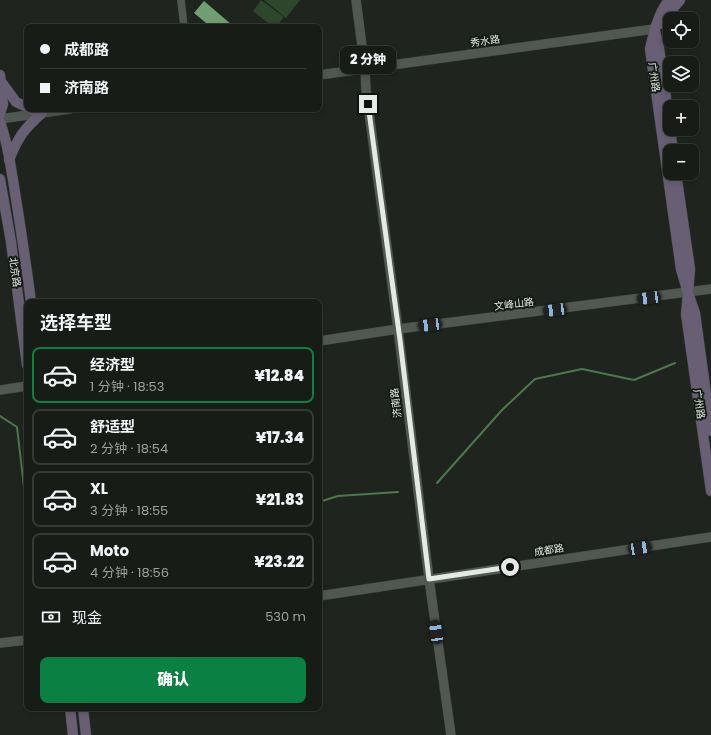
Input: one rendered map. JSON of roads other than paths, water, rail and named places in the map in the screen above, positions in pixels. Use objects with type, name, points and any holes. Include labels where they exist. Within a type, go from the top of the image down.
[{"type":"main road","points":[[654,29],[665,5],[669,0]]},
{"type":"main road","points":[[654,29],[680,0]]},
{"type":"main road","name":"广州路","points":[[654,29],[659,48],[666,100]]},
{"type":"main road","name":"广州路","points":[[654,29],[650,49],[680,269],[695,313],[711,431]]},
{"type":"main road","points":[[0,78],[16,102],[24,106]]},
{"type":"main road","points":[[0,78],[3,104],[0,114]]},
{"type":"main road","points":[[9,160],[21,134],[27,126],[42,113]]},
{"type":"main road","name":"北京路","points":[[0,122],[5,134],[23,242],[31,299]]},
{"type":"main road","name":"北京路","points":[[0,179],[11,242],[24,342]]},
{"type":"main road","name":"广州路","points":[[677,180],[690,269],[686,314],[711,491]]},
{"type":"main road","points":[[70,711],[73,735]]},
{"type":"main road","points":[[82,711],[86,735]]},
{"type":"street","points":[[181,0],[184,24]]},
{"type":"street","name":"济南路","points":[[356,0],[365,69],[366,90],[429,579],[451,735]]},
{"type":"street","name":"秀水路","points":[[322,75],[654,29]]},
{"type":"street","points":[[0,119],[49,112]]},
{"type":"street","name":"文峰山路","points":[[322,341],[398,329],[711,289]]},
{"type":"street","points":[[0,390],[24,386]]},
{"type":"street","name":"成都路","points":[[322,596],[711,537]]},
{"type":"street","points":[[0,643],[24,640]]},
{"type":"waterway","points":[[437,483],[502,410],[535,379],[582,369],[634,380],[675,363]]},
{"type":"waterway","points":[[0,416],[17,427],[24,487]]},
{"type":"waterway","points":[[322,501],[338,496],[398,492]]}]
